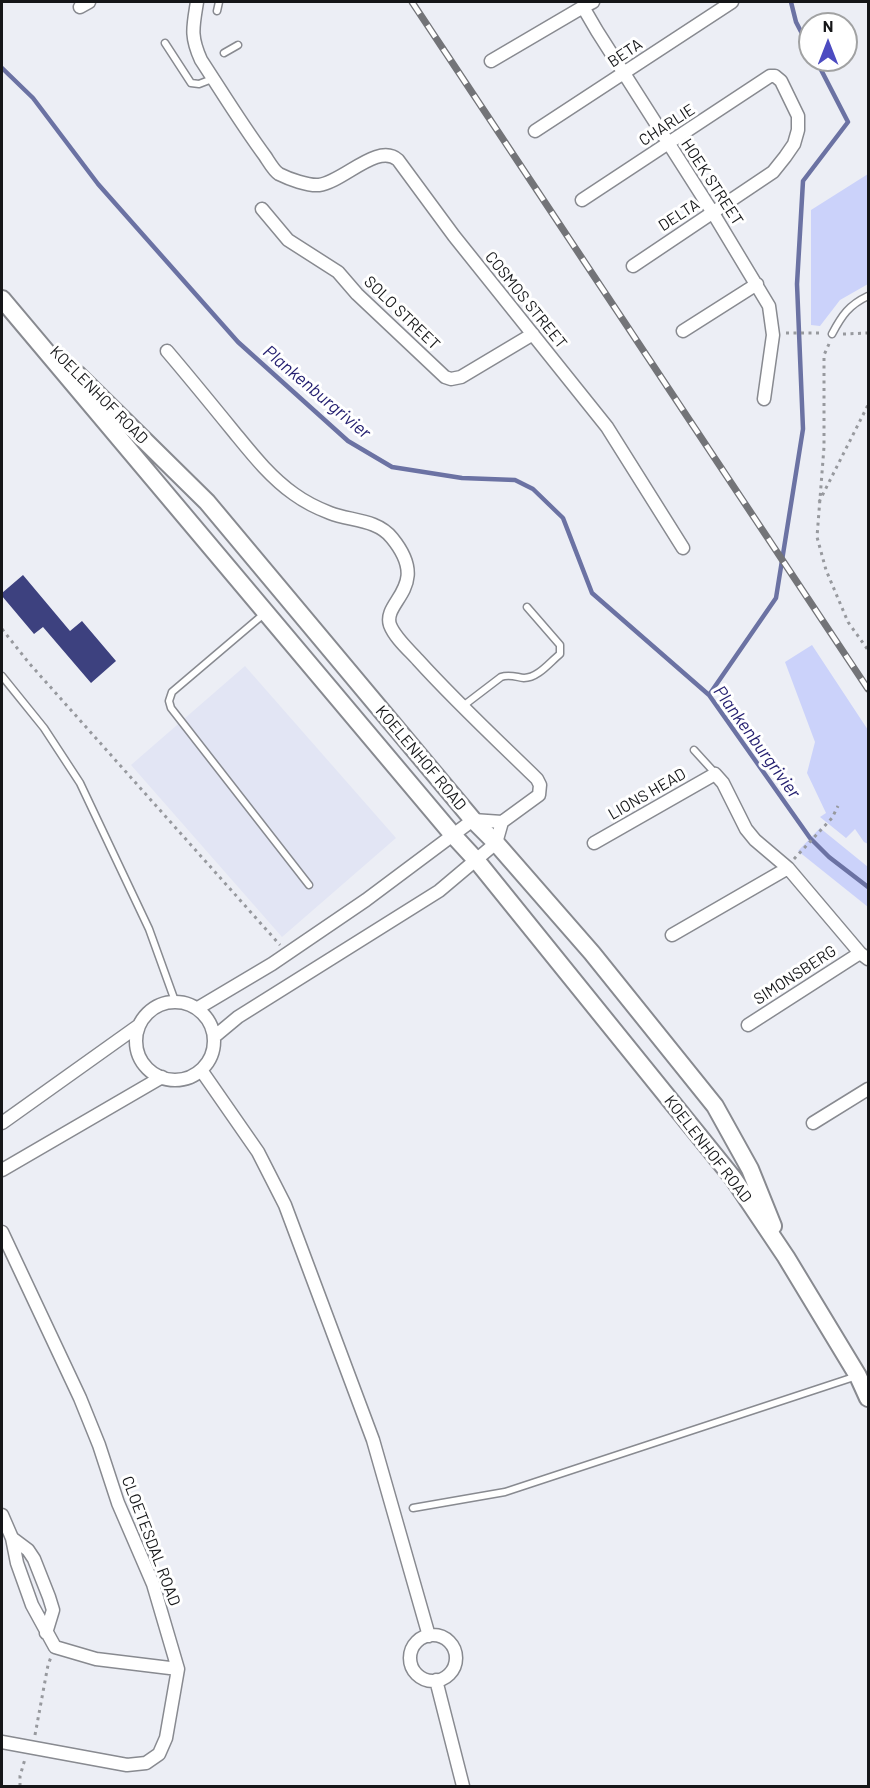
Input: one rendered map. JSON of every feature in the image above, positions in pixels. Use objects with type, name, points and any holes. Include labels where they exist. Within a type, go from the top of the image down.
[{"type":"main road","name":"KOELENHOF ROAD","points":[[2,299],[477,861],[733,1178],[786,1257],[858,1376],[868,1398]]},
{"type":"main road","name":"KOELENHOF ROAD","points":[[2,299],[207,502],[473,820],[496,843],[592,953],[715,1106],[750,1169],[786,1257]]},
{"type":"street","points":[[197,2],[193,41],[201,60],[213,78]]},
{"type":"street","name":"BETA","points":[[536,131],[732,2]]},
{"type":"street","points":[[491,61],[588,4]]},
{"type":"street","name":"HOEK STREET","points":[[588,4],[624,74],[713,213],[769,306],[772,322],[764,399]]},
{"type":"street","name":"CHARLIE","points":[[582,200],[770,76]]},
{"type":"street","name":"DELTA","points":[[633,266],[773,172],[794,144],[799,123],[798,116],[781,81],[775,76],[770,76]]},
{"type":"street","name":"COSMOS STREET","points":[[213,78],[250,137],[278,173],[319,185],[338,178],[376,157],[386,154],[394,157],[608,427],[683,548]]},
{"type":"street","name":"SOLO STREET","points":[[262,209],[288,240],[338,272],[357,294],[445,377],[451,379],[461,377],[532,334]]},
{"type":"street","points":[[682,331],[757,284]]},
{"type":"street","points":[[167,351],[277,481],[305,502],[331,514],[374,525],[391,536],[404,556],[408,571],[405,590],[389,620],[391,627],[409,650],[540,785],[539,795],[502,822],[496,843],[439,891],[238,1017],[214,1037]]},
{"type":"street","points":[[715,774],[723,783],[746,829],[755,840],[791,864],[864,956]]},
{"type":"street","name":"LIONS HEAD","points":[[594,843],[715,774]]},
{"type":"street","points":[[198,1008],[287,953],[366,900],[473,820],[502,822]]},
{"type":"street","points":[[672,935],[791,864]]},
{"type":"street","name":"SIMONSBERG","points":[[748,1025],[864,956]]},
{"type":"street","points":[[175,1001],[198,1008],[212,1026],[214,1037],[209,1060],[201,1070],[183,1079],[162,1077],[151,1071],[140,1057],[136,1039],[138,1026],[144,1016],[163,1003],[175,1001]]},
{"type":"street","points":[[2,1123],[138,1026]]},
{"type":"street","points":[[201,1070],[258,1152],[285,1205],[373,1440],[429,1636]]},
{"type":"street","points":[[2,1170],[162,1077]]},
{"type":"street","points":[[813,1124],[868,1089]]},
{"type":"street","name":"CLOETESDAL ROAD","points":[[2,1232],[7,1256],[80,1398],[118,1503],[153,1584],[178,1669],[166,1738],[159,1754],[146,1763],[127,1765],[2,1742]]},
{"type":"street","points":[[2,1515],[12,1539],[25,1584],[46,1633],[55,1647],[96,1659],[178,1669]]},
{"type":"street","points":[[12,1539],[28,1550],[34,1559],[49,1597],[53,1610],[46,1633]]},
{"type":"street","points":[[429,1636],[443,1637],[456,1653],[456,1660],[450,1673],[445,1678],[436,1680],[424,1679],[418,1675],[411,1663],[412,1649],[422,1639],[429,1636]]},
{"type":"street","points":[[436,1680],[463,1786]]},
{"type":"lane","points":[[218,11],[219,2]]},
{"type":"lane","points":[[165,43],[191,83],[199,84],[213,78]]},
{"type":"lane","points":[[224,53],[238,45]]},
{"type":"lane","points":[[832,334],[843,314],[868,296]]},
{"type":"lane","points":[[462,706],[501,677],[507,675],[533,677],[560,654],[560,645],[527,607]]},
{"type":"lane","points":[[266,612],[172,692],[169,701],[171,708],[309,885]]},
{"type":"lane","points":[[2,676],[44,728],[80,783],[148,929],[175,1001]]},
{"type":"lane","points":[[694,750],[715,774]]},
{"type":"lane","points":[[413,1508],[527,1485],[697,1427],[858,1376]]},
{"type":"path","points":[[783,333],[814,333]]},
{"type":"path","points":[[832,334],[868,333]]},
{"type":"path","points":[[824,355],[824,447],[817,537],[825,570],[848,622],[868,650]]},
{"type":"path","points":[[818,503],[868,405]]},
{"type":"path","points":[[2,629],[29,663],[287,953]]},
{"type":"path","points":[[791,864],[832,818],[838,806]]},
{"type":"path","points":[[20,1786],[24,1760],[36,1748],[35,1732],[48,1665],[55,1647]]},
{"type":"shaded area","points":[[868,174],[868,284],[840,300],[820,326],[811,325],[811,210]]},
{"type":"shaded area","points":[[812,645],[868,730],[868,844],[855,829],[846,838],[820,817],[826,813],[807,773],[815,742],[785,662]]},
{"type":"shaded area","points":[[245,666],[396,838],[282,937],[131,765]]},
{"type":"shaded area","points":[[820,828],[868,867],[868,907],[798,851]]},
{"type":"building","points":[[23,575],[70,631],[82,621],[116,661],[91,683],[43,627],[34,634],[2,596],[2,593]]},
{"type":"waterway","points":[[791,2],[798,26]]},
{"type":"waterway","name":"Plankenburgrivier","points":[[2,68],[33,98],[98,184],[238,342],[348,441],[392,467],[462,478],[515,480],[533,489],[563,518],[592,593],[709,695],[810,838],[829,857],[868,887]]},
{"type":"waterway","points":[[709,695],[776,598],[803,429],[797,284],[803,181],[848,122],[822,72]]},
{"type":"railway","points":[[412,2],[868,689]]}]
